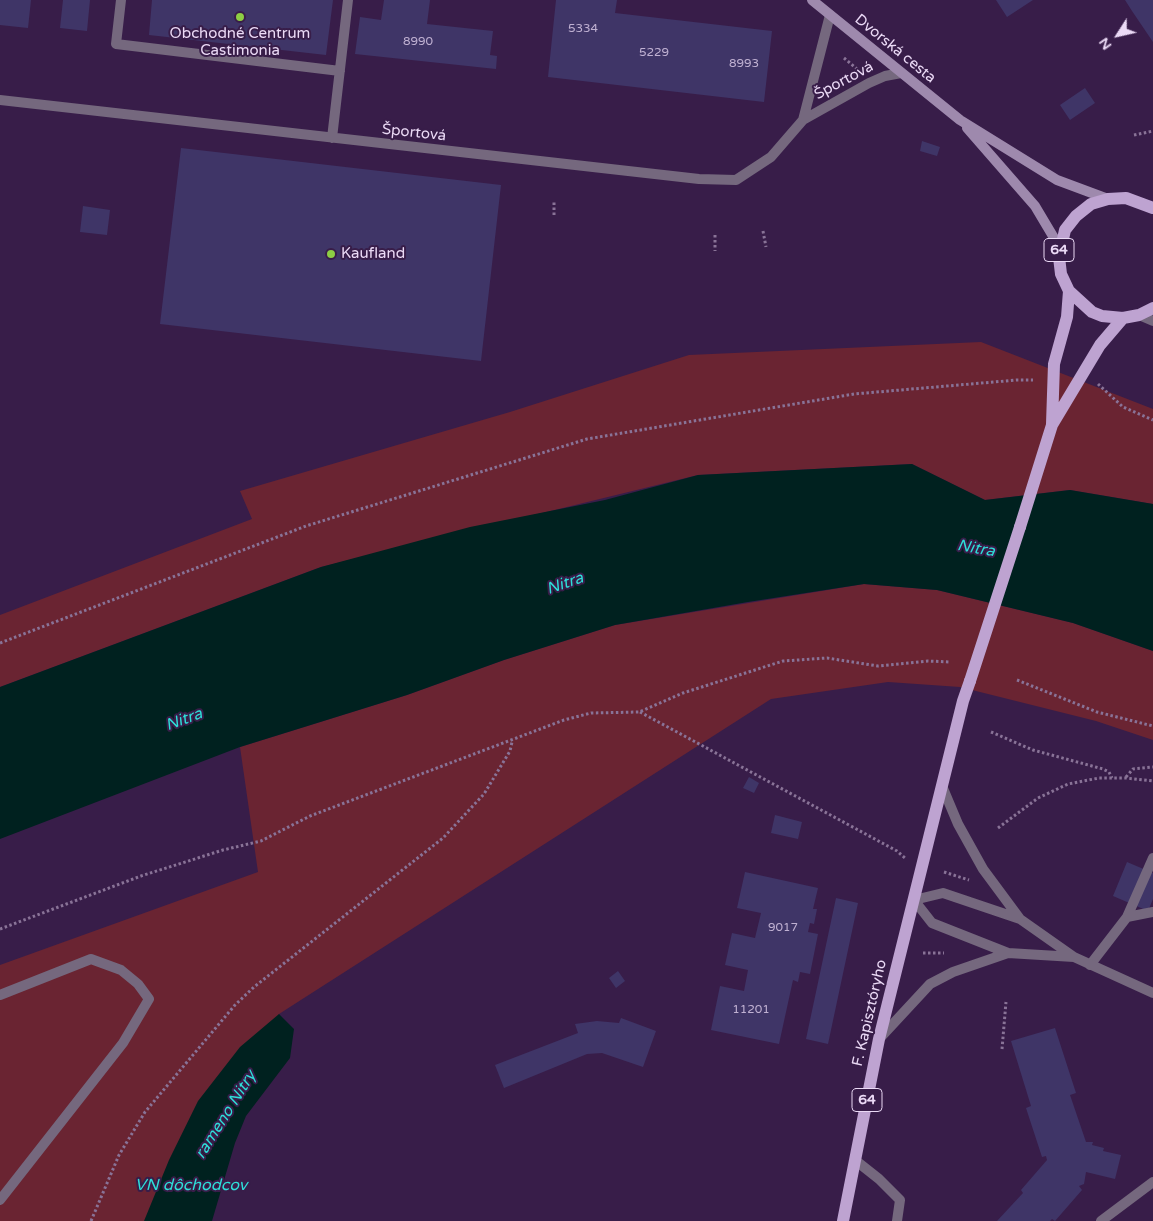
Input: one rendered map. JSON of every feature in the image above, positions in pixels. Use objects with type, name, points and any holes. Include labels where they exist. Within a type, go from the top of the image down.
[{"type":"main road","name":"64","points":[[1153,208],[1135,200],[1108,199],[1091,204],[1076,216],[1065,230],[1060,248],[1059,266],[1069,291],[1092,312],[1107,317],[1123,318],[1140,315],[1153,308]]},
{"type":"main road","name":"64","points":[[1052,425],[1054,364],[1067,317],[1069,291]]},
{"type":"main road","name":"64","points":[[914,900],[963,701],[1052,425],[1100,345],[1123,318]]},
{"type":"main road","name":"F. Kapisztóryho","points":[[843,1221],[879,1039],[914,900]]},
{"type":"street","points":[[121,0],[116,44],[340,71]]},
{"type":"street","points":[[332,138],[348,0]]},
{"type":"street","name":"Dvorská cesta","points":[[812,0],[960,120],[1057,180],[1108,199]]},
{"type":"street","name":"Športová","points":[[803,120],[830,15]]},
{"type":"street","name":"Športová","points":[[0,100],[699,179],[736,180],[771,157],[803,120],[869,83],[901,73]]},
{"type":"street","name":"Dvorská cesta","points":[[960,120],[1035,206],[1060,248]]},
{"type":"street","points":[[1140,315],[1153,321]]},
{"type":"street","points":[[942,786],[958,824],[983,869],[1020,919]]},
{"type":"street","points":[[1090,965],[1127,917],[1153,858]]},
{"type":"street","points":[[1074,957],[1008,952],[932,923],[914,900],[943,893],[1020,919],[1074,957],[1153,993]]},
{"type":"street","points":[[1127,917],[1153,912]]},
{"type":"street","points":[[879,1039],[930,984],[953,972],[1008,952]]},
{"type":"street","points":[[0,995],[91,959],[121,970],[138,984],[149,999],[123,1043],[0,1200]]},
{"type":"street","points":[[855,1160],[900,1200],[897,1221]]},
{"type":"street","points":[[1100,1221],[1153,1182]]},
{"type":"path","points":[[844,58],[858,70]]},
{"type":"path","points":[[1134,135],[1153,130]]},
{"type":"path","points":[[554,201],[554,214]]},
{"type":"path","points":[[763,230],[766,247]]},
{"type":"path","points":[[715,235],[716,251]]},
{"type":"path","points":[[0,643],[306,526],[587,439],[854,394],[1033,380]]},
{"type":"path","points":[[1096,382],[1123,407],[1153,420]]},
{"type":"path","points":[[0,929],[141,876],[223,850],[261,841],[310,816],[564,720],[591,713],[639,712],[683,693],[783,661],[827,658],[878,666],[928,661],[950,662]]},
{"type":"path","points":[[1018,680],[1097,712],[1153,726]]},
{"type":"path","points":[[639,712],[897,851],[905,858]]},
{"type":"path","points":[[991,732],[1033,750],[1103,769],[1109,772],[1112,778]]},
{"type":"path","points":[[92,1221],[118,1155],[145,1112],[235,1005],[254,987],[442,838],[484,794],[510,751],[512,741]]},
{"type":"path","points":[[1126,778],[1133,769],[1153,767]]},
{"type":"path","points":[[998,828],[1053,789],[1076,783],[1112,778],[1153,781]]},
{"type":"path","points":[[944,872],[970,880]]},
{"type":"path","points":[[946,948],[944,953],[946,958]]},
{"type":"path","points":[[923,953],[944,953]]},
{"type":"path","points":[[1002,1049],[1006,1002]]},
{"type":"shaded area","points":[[981,342],[1153,409],[1153,504],[1070,490],[985,500],[912,464],[698,475],[321,567],[0,687],[0,615],[252,519],[240,491],[510,412],[689,355]]},
{"type":"shaded area","points":[[864,584],[937,590],[1073,623],[1153,651],[1153,740],[1096,721],[960,687],[888,682],[771,699],[279,1014],[177,1221],[0,1221],[0,965],[258,872],[240,747],[407,695],[504,660],[615,625]]},
{"type":"water","name":"Nitra","points":[[912,464],[985,500],[1070,490],[1153,504],[1153,651],[1073,623],[937,590],[864,584],[748,602],[615,625],[504,660],[407,695],[240,747],[0,839],[0,687],[321,567],[470,527],[605,500],[698,475]]},
{"type":"water","name":"VN dôchodcov","points":[[279,1014],[294,1029],[290,1058],[246,1116],[235,1143],[212,1221],[144,1221],[169,1160],[198,1101],[240,1047]]},
{"type":"building","points":[[0,0],[31,0],[28,28],[0,25]]},
{"type":"building","points":[[63,0],[90,0],[87,31],[60,28]]},
{"type":"building","name":"Obchodné Centrum Castimonia","points":[[152,0],[333,0],[326,55],[149,35]]},
{"type":"building","points":[[384,0],[430,0],[427,24],[493,31],[490,55],[497,56],[496,69],[355,54],[360,17],[381,20]]},
{"type":"building","points":[[556,0],[617,0],[615,13],[772,31],[764,102],[548,77]]},
{"type":"building","points":[[996,0],[1033,0],[1007,17]]},
{"type":"building","points":[[1125,0],[1153,0],[1153,42],[1132,11]]},
{"type":"building","points":[[1085,88],[1095,103],[1070,120],[1060,105]]},
{"type":"building","points":[[922,141],[940,147],[937,156],[920,151]]},
{"type":"building","name":"Kaufland","points":[[181,148],[501,185],[481,361],[160,324]]},
{"type":"building","points":[[83,206],[110,210],[107,235],[80,232]]},
{"type":"building","points":[[749,777],[759,783],[754,793],[743,788]]},
{"type":"building","points":[[775,815],[802,822],[798,839],[771,833]]},
{"type":"building","points":[[1127,862],[1153,873],[1153,899],[1148,911],[1113,896]]},
{"type":"building","points":[[745,872],[818,888],[813,909],[817,909],[814,924],[810,923],[808,932],[818,934],[810,974],[800,972],[798,982],[793,980],[779,1044],[711,1030],[720,986],[744,991],[748,970],[725,965],[732,933],[755,938],[761,913],[737,908]]},
{"type":"building","points":[[836,898],[858,903],[828,1044],[806,1039]]},
{"type":"building","points":[[618,971],[625,981],[616,988],[609,978]]},
{"type":"building","points":[[621,1018],[656,1031],[643,1067],[602,1053],[587,1054],[504,1088],[495,1065],[578,1033],[575,1024],[597,1021],[619,1023]]},
{"type":"building","points":[[1055,1028],[1076,1093],[1070,1095],[1086,1142],[1093,1142],[1092,1145],[1104,1148],[1103,1151],[1121,1155],[1115,1179],[1086,1172],[1084,1184],[1079,1186],[1082,1190],[1055,1221],[1052,1219],[1050,1221],[997,1221],[1023,1193],[1021,1190],[1047,1160],[1046,1156],[1042,1157],[1026,1108],[1031,1106],[1011,1041]]},
{"type":"place","name":"Obchodné Centrum Castimonia","points":[[240,17]]},
{"type":"place","name":"Kaufland","points":[[331,254]]},
{"type":"water label","name":"rameno Nitry","points":[[226,1115]]}]
